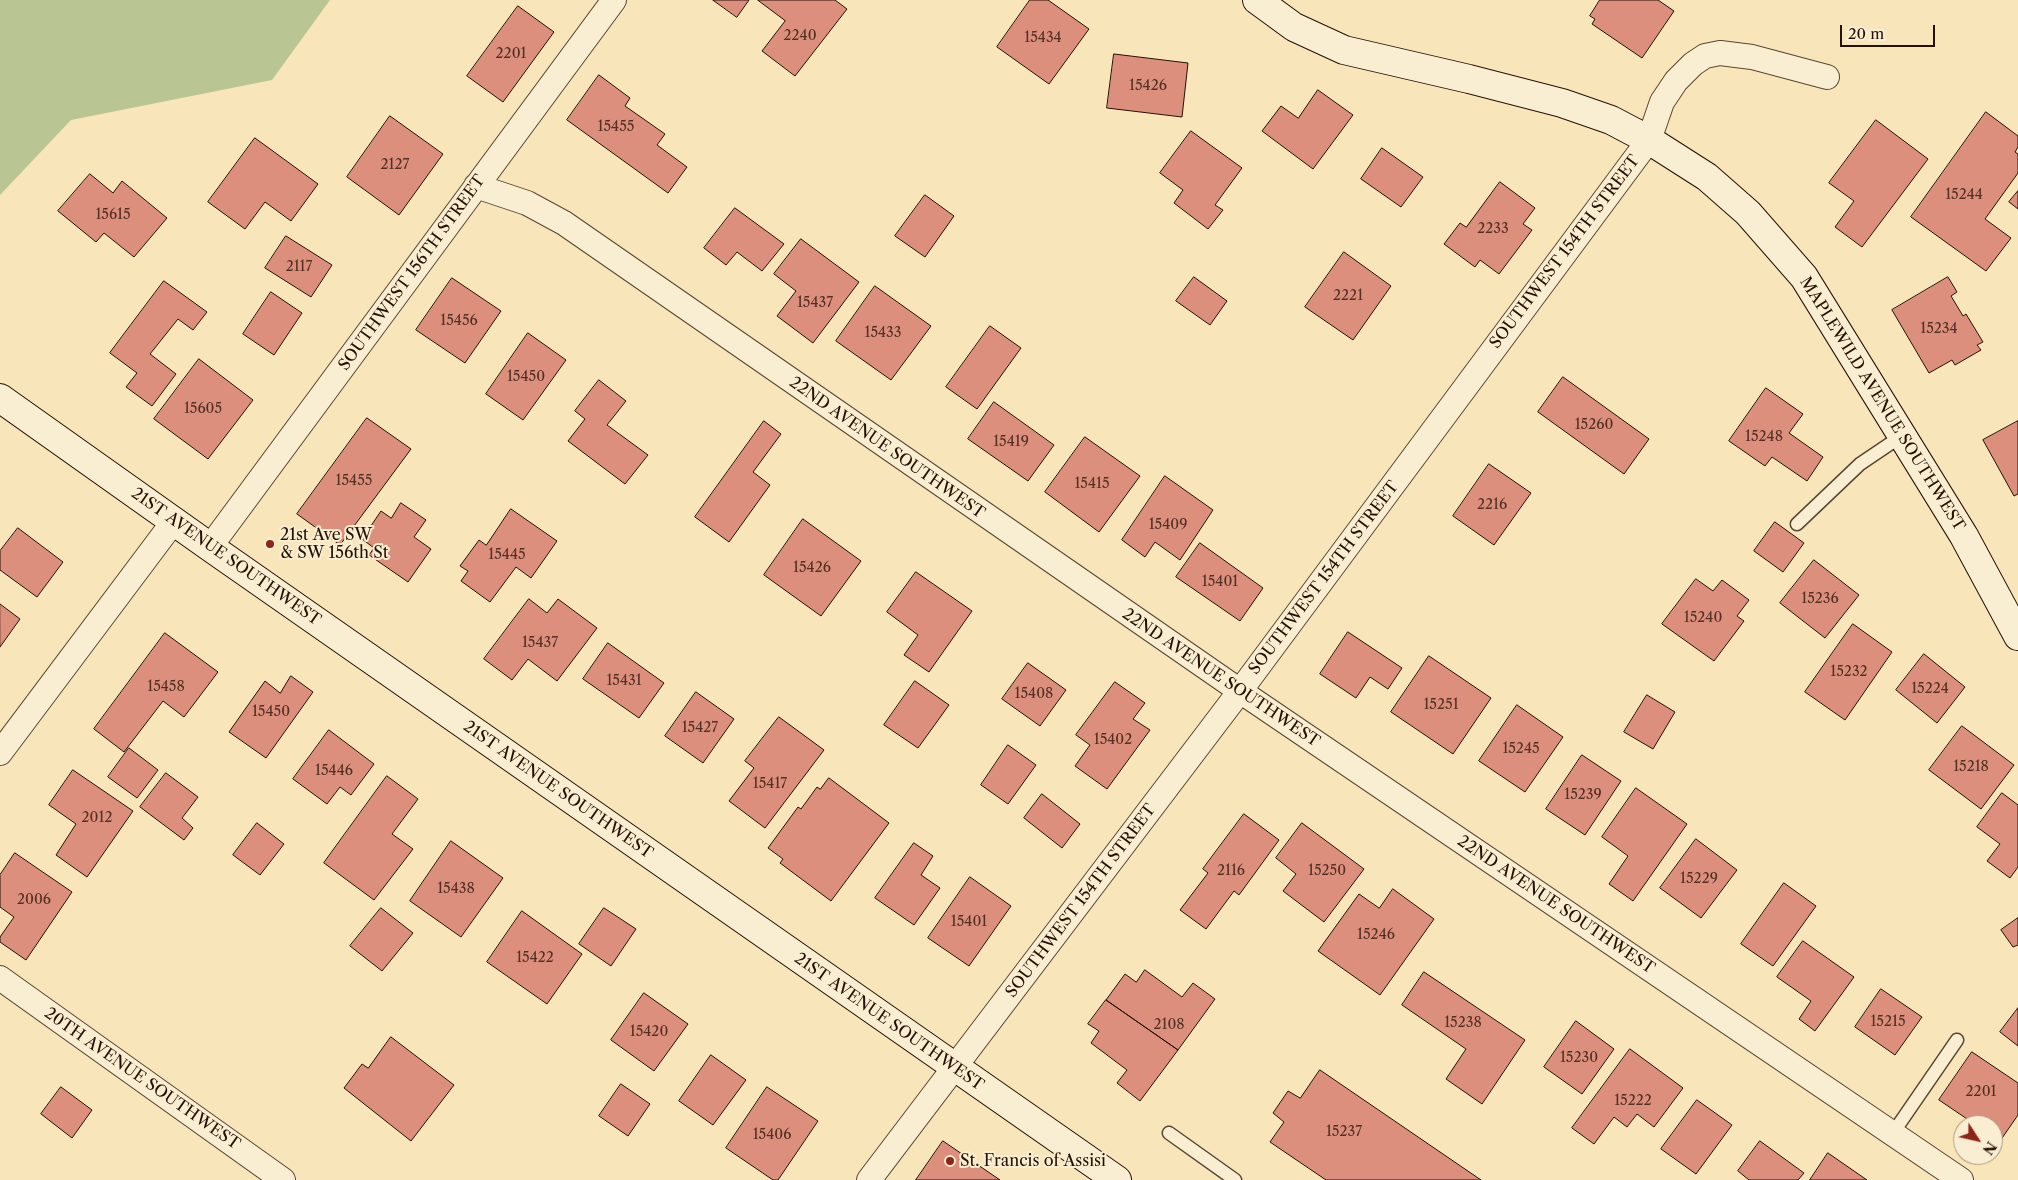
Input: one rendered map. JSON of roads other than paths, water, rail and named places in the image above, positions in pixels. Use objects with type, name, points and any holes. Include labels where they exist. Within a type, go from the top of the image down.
[{"type":"street","name":"SOUTHWEST 156TH STREET","points":[[210,547],[614,0]]},
{"type":"street","name":"MAPLEWILD AVENUE SOUTHWEST","points":[[1257,0],[1294,27],[1344,50],[1468,79],[1562,104],[1611,120],[1649,140],[1707,177],[1748,212],[1804,277],[1964,536],[2018,636]]},
{"type":"street","name":"SOUTHWEST 154TH STREET","points":[[869,1180],[1240,691],[1649,140],[1662,102],[1682,75],[1705,56],[1720,52],[1752,57],[1827,77]]},
{"type":"street","name":"22ND AVENUE SOUTHWEST","points":[[476,186],[527,203],[564,223],[1240,691],[1961,1180]]},
{"type":"street","name":"21ST AVENUE SOUTHWEST","points":[[0,398],[954,1068],[1117,1180]]},
{"type":"street","points":[[0,753],[174,521]]},
{"type":"street","name":"20TH AVENUE SOUTHWEST","points":[[0,978],[283,1180]]},
{"type":"lane","points":[[1797,524],[1860,464],[1903,436]]},
{"type":"lane","points":[[1893,1134],[1957,1040]]},
{"type":"lane","points":[[1169,1133],[1218,1175],[1235,1180]]},
{"type":"place","name":"21st Ave SW & SW 156th St","points":[[270,544]]},
{"type":"place","name":"St. Francis of Assisi","points":[[950,1161]]}]
